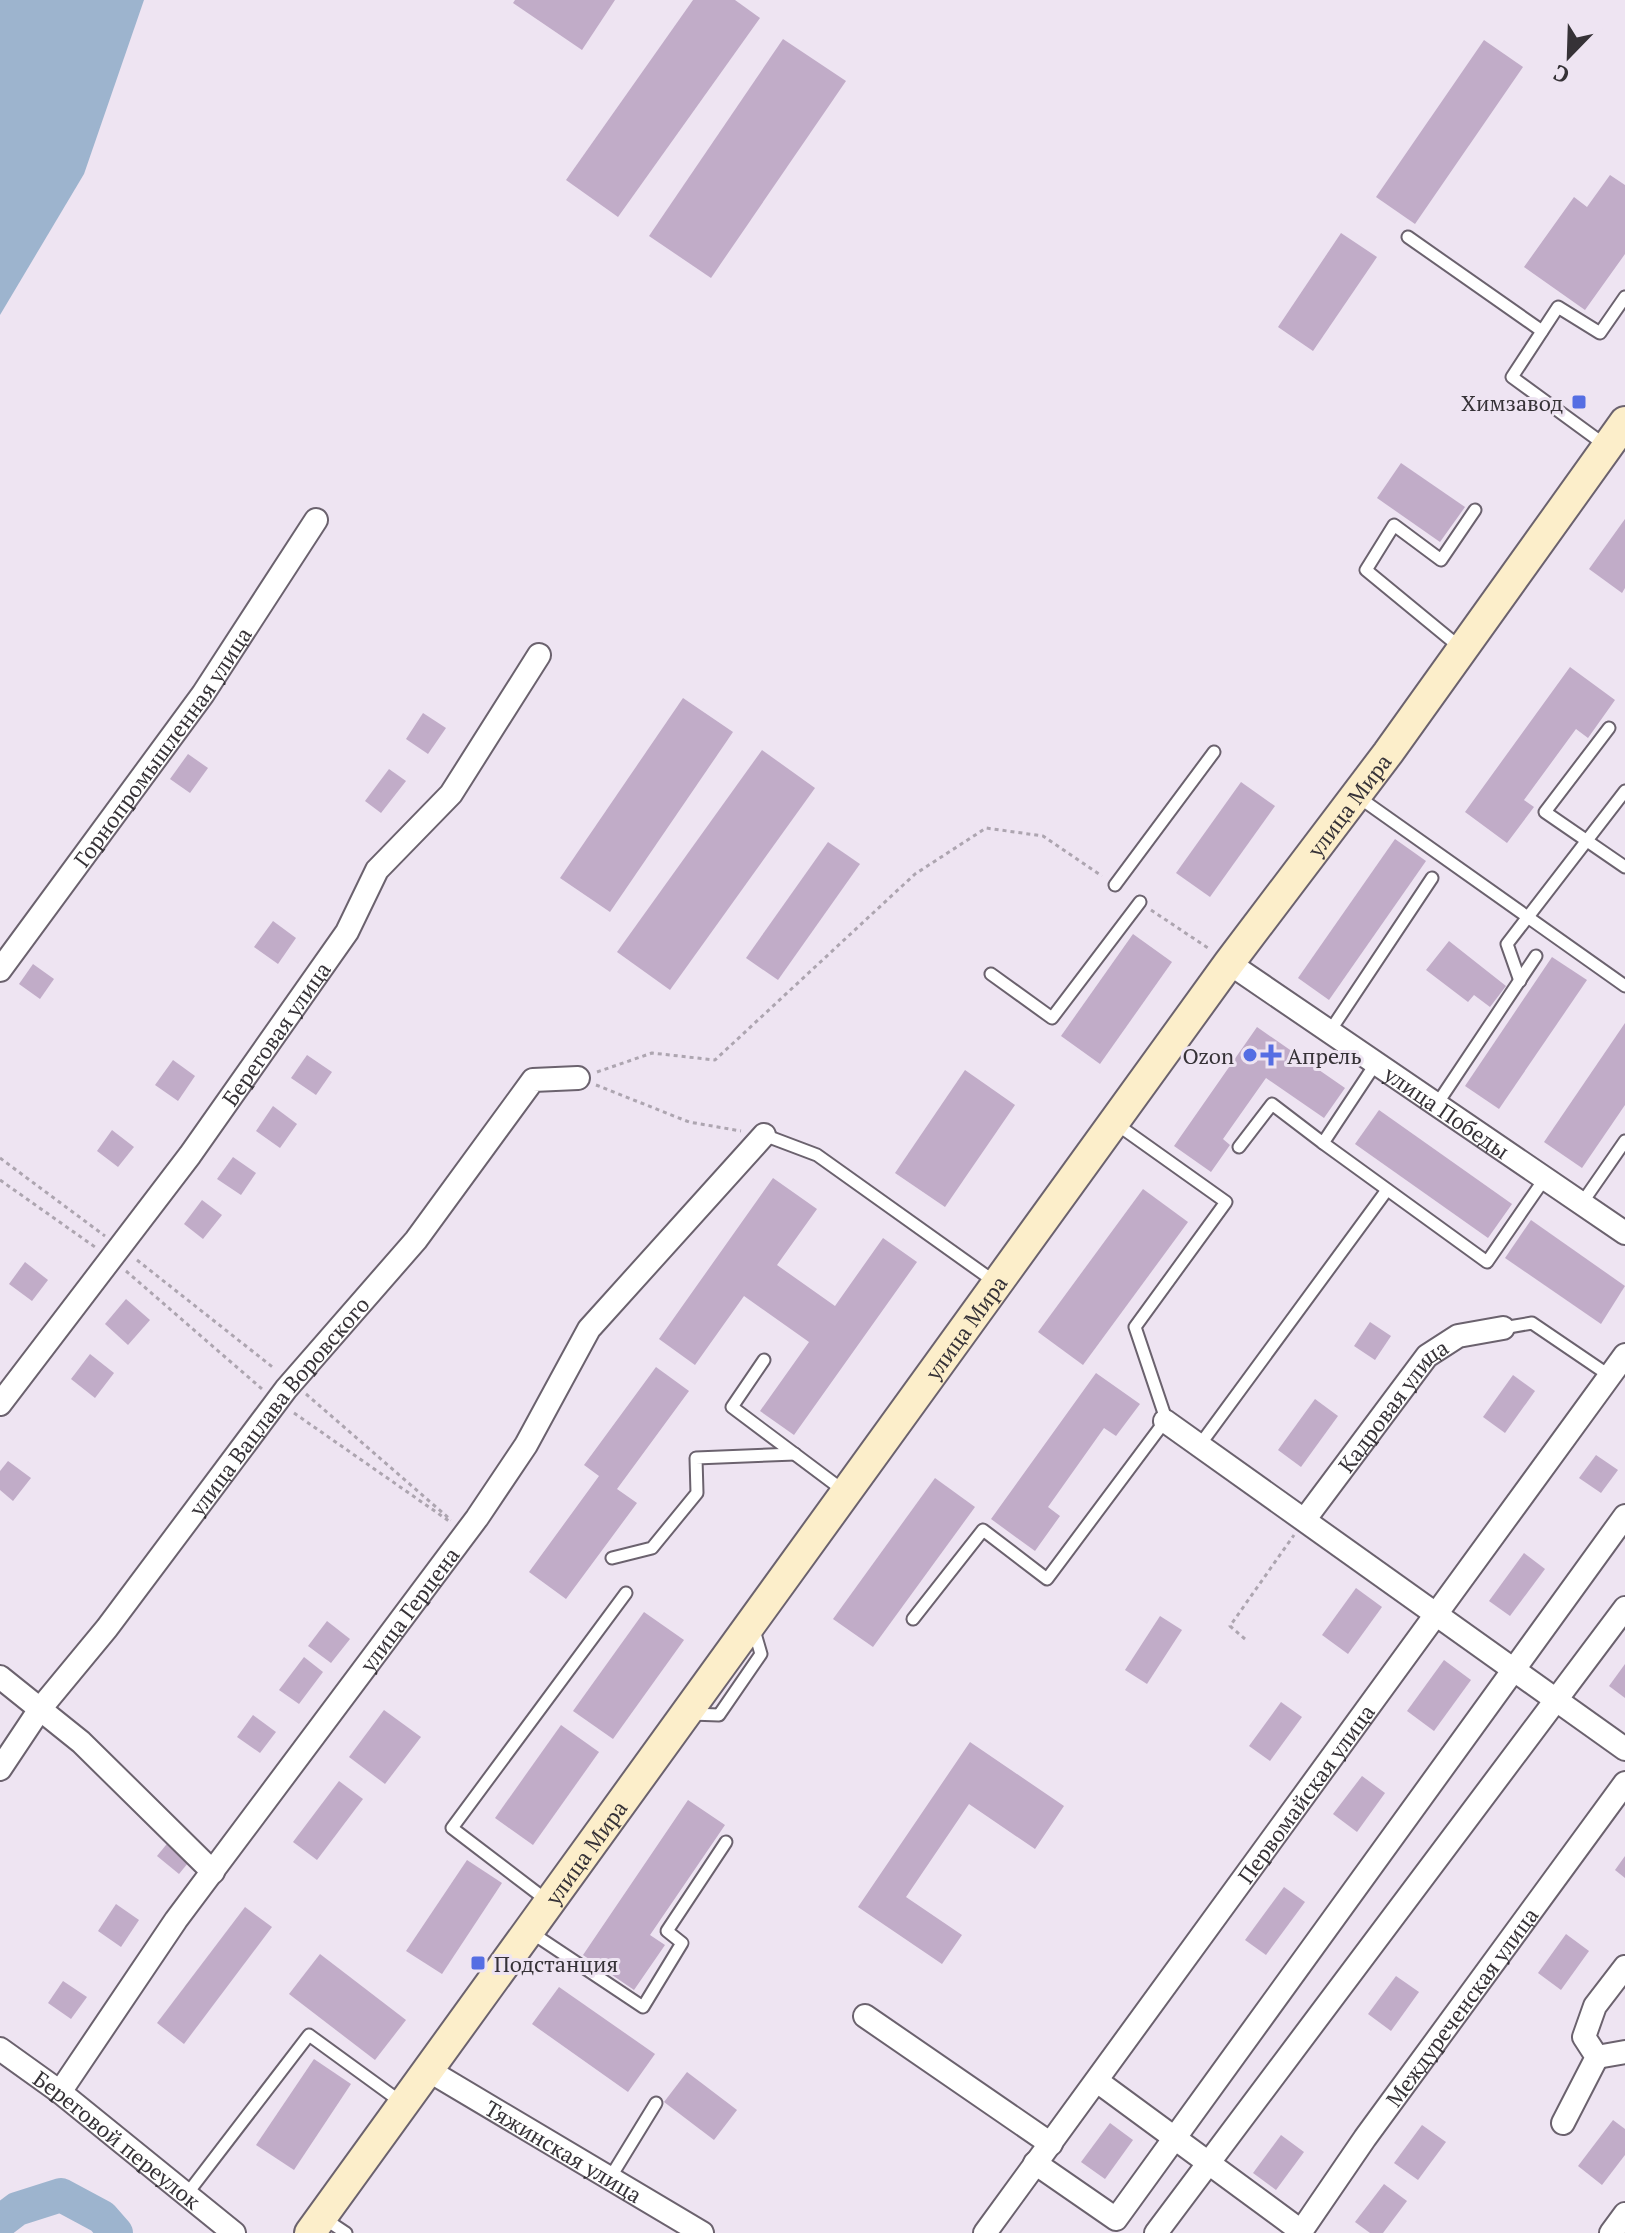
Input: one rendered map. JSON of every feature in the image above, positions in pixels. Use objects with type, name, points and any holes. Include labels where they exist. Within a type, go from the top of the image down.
[{"type":"main road","name":"улица Мира","points":[[326,2227],[402,2103],[752,1625],[1229,963],[1357,795],[1617,435]]},
{"type":"street","name":"Горнопромышленная улица","points":[[0,970],[203,694],[316,520]]},
{"type":"street","name":"Береговая улица","points":[[0,1404],[190,1155],[347,932],[377,870],[451,794],[539,655]]},
{"type":"street","name":"улица Победы","points":[[1229,963],[1625,1233]]},
{"type":"street","name":"улица Вацлава Воровского","points":[[0,1769],[40,1709],[107,1628],[276,1401],[416,1240],[533,1080],[578,1078]]},
{"type":"street","name":"улица Герцена","points":[[60,2092],[213,1872],[467,1533],[526,1445],[589,1329],[764,1135]]},
{"type":"street","name":"Кадровая улица","points":[[1305,1519],[1427,1356],[1458,1336],[1503,1328]]},
{"type":"street","name":"Первомайская улица","points":[[985,2233],[1625,1355]]},
{"type":"street","points":[[1166,1422],[1625,1749]]},
{"type":"street","points":[[1035,2163],[1116,2219],[1625,1516]]},
{"type":"street","points":[[1156,2233],[1625,1608]]},
{"type":"street","points":[[0,1677],[81,1742],[213,1872]]},
{"type":"street","name":"Междуреченская улица","points":[[1300,2232],[1365,2138],[1625,1783]]},
{"type":"street","points":[[1597,2057],[1584,2037],[1595,2006],[1625,1967]]},
{"type":"street","points":[[865,2016],[1051,2144]]},
{"type":"street","name":"Береговой переулок","points":[[0,2049],[60,2092],[234,2233]]},
{"type":"street","points":[[1597,2057],[1625,2052]]},
{"type":"street","points":[[1563,2123],[1597,2057]]},
{"type":"street","name":"Тяжинская улица","points":[[428,2070],[702,2233]]},
{"type":"street","points":[[1097,2081],[1300,2232]]},
{"type":"street","points":[[1611,2233],[1625,2214]]},
{"type":"lane","points":[[1408,237],[1542,331]]},
{"type":"lane","points":[[1617,435],[1512,377],[1558,307],[1600,333],[1625,297]]},
{"type":"lane","points":[[1463,649],[1366,570],[1394,525],[1441,560],[1475,510]]},
{"type":"lane","points":[[1609,728],[1545,812],[1625,867]]},
{"type":"lane","points":[[1115,885],[1214,752]]},
{"type":"lane","points":[[1520,981],[1507,944],[1625,791]]},
{"type":"lane","points":[[1357,795],[1625,986]]},
{"type":"lane","points":[[1330,1031],[1432,878]]},
{"type":"lane","points":[[991,974],[1052,1018],[1140,902]]},
{"type":"lane","points":[[1437,1104],[1536,956]]},
{"type":"lane","points":[[1323,1143],[1376,1063]]},
{"type":"lane","points":[[1239,1147],[1272,1104],[1487,1262],[1545,1178]]},
{"type":"lane","points":[[913,1619],[983,1530],[1047,1579],[1166,1422],[1135,1327],[1226,1202],[1114,1123]]},
{"type":"lane","points":[[764,1135],[817,1155],[998,1284]]},
{"type":"lane","points":[[1582,1203],[1625,1141]]},
{"type":"lane","points":[[1199,1446],[1387,1190]]},
{"type":"lane","points":[[1503,1328],[1532,1323],[1610,1376]]},
{"type":"lane","points":[[764,1360],[732,1407],[847,1493]]},
{"type":"lane","points":[[612,1558],[652,1548],[697,1493],[696,1458],[795,1454]]},
{"type":"lane","points":[[549,1902],[452,1828],[626,1593]]},
{"type":"lane","points":[[529,1931],[643,2007],[682,1943],[667,1931],[726,1842]]},
{"type":"lane","points":[[187,2194],[309,2035],[402,2103]]},
{"type":"lane","points":[[610,2178],[656,2103]]},
{"type":"path","points":[[578,1078],[652,1053],[715,1060],[915,874],[986,828],[1043,836],[1115,885]]},
{"type":"path","points":[[1140,902],[1229,963]]},
{"type":"path","points":[[578,1078],[689,1122],[764,1135]]},
{"type":"path","points":[[0,1158],[115,1252],[291,1382],[467,1533]]},
{"type":"path","points":[[0,1180],[115,1252],[276,1401],[467,1533]]},
{"type":"path","points":[[1245,1639],[1230,1626],[1305,1519]]},
{"type":"water","points":[[0,0],[144,0],[84,174],[0,315]]},
{"type":"building","points":[[515,0],[615,0],[582,50],[513,3]]},
{"type":"building","points":[[693,0],[735,0],[760,18],[618,217],[566,180]]},
{"type":"building","points":[[783,39],[846,81],[711,278],[649,236]]},
{"type":"building","points":[[1484,40],[1523,67],[1415,224],[1376,197]]},
{"type":"building","points":[[1610,175],[1625,185],[1625,254],[1585,310],[1524,267],[1574,197],[1587,207]]},
{"type":"building","points":[[1341,233],[1377,257],[1313,351],[1278,327]]},
{"type":"building","points":[[1401,463],[1465,507],[1440,542],[1377,498]]},
{"type":"building","points":[[1625,519],[1625,588],[1622,593],[1589,569]]},
{"type":"building","points":[[1570,667],[1615,700],[1588,738],[1576,729],[1524,800],[1534,807],[1507,843],[1465,812]]},
{"type":"building","points":[[683,698],[733,732],[610,912],[560,878]]},
{"type":"building","points":[[423,713],[446,728],[428,754],[406,739]]},
{"type":"building","points":[[762,750],[815,788],[670,990],[617,952]]},
{"type":"building","points":[[188,754],[208,768],[190,793],[170,779]]},
{"type":"building","points":[[389,769],[406,781],[381,813],[365,801]]},
{"type":"building","points":[[1241,782],[1275,806],[1210,897],[1176,873]]},
{"type":"building","points":[[1395,839],[1426,861],[1329,1000],[1298,978]]},
{"type":"building","points":[[828,842],[860,864],[778,980],[746,958]]},
{"type":"building","points":[[273,921],[296,938],[278,964],[254,947]]},
{"type":"building","points":[[1133,934],[1172,962],[1100,1064],[1061,1036]]},
{"type":"building","points":[[1449,941],[1506,986],[1490,1007],[1474,995],[1468,1002],[1426,970]]},
{"type":"building","points":[[1552,957],[1587,980],[1499,1109],[1465,1086]]},
{"type":"building","points":[[33,964],[54,979],[40,999],[19,984]]},
{"type":"building","points":[[1625,1023],[1625,1105],[1582,1168],[1544,1142]]},
{"type":"building","points":[[1257,1027],[1345,1088],[1324,1118],[1266,1078],[1223,1139],[1230,1145],[1211,1172],[1174,1146]]},
{"type":"building","points":[[307,1055],[332,1072],[316,1095],[291,1078]]},
{"type":"building","points":[[173,1060],[195,1076],[178,1101],[155,1085]]},
{"type":"building","points":[[965,1070],[1015,1105],[945,1207],[895,1173]]},
{"type":"building","points":[[273,1106],[297,1124],[280,1148],[256,1131]]},
{"type":"building","points":[[1379,1110],[1512,1204],[1488,1238],[1355,1144]]},
{"type":"building","points":[[112,1130],[134,1147],[118,1167],[97,1151]]},
{"type":"building","points":[[233,1157],[256,1173],[241,1195],[217,1179]]},
{"type":"building","points":[[773,1178],[817,1209],[777,1265],[835,1306],[883,1238],[917,1262],[794,1435],[760,1411],[809,1342],[744,1296],[695,1365],[659,1339]]},
{"type":"building","points":[[1143,1189],[1188,1222],[1083,1365],[1038,1332]]},
{"type":"building","points":[[202,1200],[222,1215],[203,1239],[184,1224]]},
{"type":"building","points":[[1531,1220],[1625,1286],[1601,1324],[1505,1258]]},
{"type":"building","points":[[25,1262],[48,1280],[32,1301],[9,1284]]},
{"type":"building","points":[[126,1299],[150,1320],[128,1345],[105,1324]]},
{"type":"building","points":[[1370,1322],[1391,1336],[1375,1360],[1354,1346]]},
{"type":"building","points":[[90,1354],[114,1373],[95,1398],[71,1379]]},
{"type":"building","points":[[656,1367],[689,1391],[617,1489],[637,1503],[566,1599],[529,1572],[599,1476],[584,1465]]},
{"type":"building","points":[[1096,1373],[1140,1404],[1116,1436],[1104,1428],[1048,1507],[1060,1516],[1035,1551],[991,1519]]},
{"type":"building","points":[[1513,1375],[1535,1391],[1505,1433],[1483,1417]]},
{"type":"building","points":[[1315,1399],[1338,1416],[1301,1467],[1278,1450]]},
{"type":"building","points":[[1596,1455],[1618,1470],[1601,1493],[1579,1478]]},
{"type":"building","points":[[8,1461],[31,1478],[13,1501],[0,1490],[0,1471]]},
{"type":"building","points":[[935,1478],[975,1507],[873,1647],[833,1619]]},
{"type":"building","points":[[1524,1553],[1545,1569],[1510,1616],[1489,1601]]},
{"type":"building","points":[[1356,1588],[1382,1607],[1348,1654],[1322,1635]]},
{"type":"building","points":[[644,1612],[684,1640],[613,1739],[573,1711]]},
{"type":"building","points":[[1160,1616],[1182,1630],[1147,1684],[1125,1670]]},
{"type":"building","points":[[327,1621],[350,1639],[331,1663],[308,1646]]},
{"type":"building","points":[[304,1657],[323,1672],[299,1704],[279,1690]]},
{"type":"building","points":[[1444,1660],[1471,1680],[1434,1731],[1407,1711]]},
{"type":"building","points":[[1625,1664],[1625,1698],[1609,1686]]},
{"type":"building","points":[[1281,1702],[1302,1717],[1270,1761],[1249,1746]]},
{"type":"building","points":[[384,1710],[421,1737],[385,1784],[349,1757]]},
{"type":"building","points":[[253,1715],[276,1732],[260,1753],[237,1737]]},
{"type":"building","points":[[561,1725],[599,1752],[533,1845],[495,1818]]},
{"type":"building","points":[[970,1742],[1064,1806],[1035,1849],[969,1804],[906,1897],[962,1935],[942,1964],[858,1907]]},
{"type":"building","points":[[1362,1776],[1385,1793],[1357,1832],[1333,1814]]},
{"type":"building","points":[[339,1781],[363,1799],[317,1860],[293,1842]]},
{"type":"building","points":[[688,1800],[725,1825],[650,1935],[665,1945],[634,1990],[583,1955]]},
{"type":"building","points":[[175,1834],[197,1852],[179,1874],[157,1856]]},
{"type":"building","points":[[1625,1856],[1625,1878],[1615,1870]]},
{"type":"building","points":[[467,1860],[502,1883],[442,1974],[406,1951]]},
{"type":"building","points":[[1284,1887],[1305,1902],[1266,1955],[1245,1940]]},
{"type":"building","points":[[116,1904],[139,1920],[121,1947],[98,1931]]},
{"type":"building","points":[[245,1907],[272,1927],[184,2044],[157,2023]]},
{"type":"building","points":[[1566,1934],[1589,1951],[1561,1990],[1538,1973]]},
{"type":"building","points":[[320,1954],[406,2020],[375,2060],[289,1994]]},
{"type":"building","points":[[1396,1976],[1419,1992],[1391,2031],[1368,2014]]},
{"type":"building","points":[[63,1981],[87,1997],[71,2019],[48,2003]]},
{"type":"building","points":[[559,1987],[655,2054],[628,2092],[532,2024]]},
{"type":"building","points":[[314,2059],[351,2084],[294,2170],[256,2145]]},
{"type":"building","points":[[687,2072],[737,2110],[714,2140],[664,2102]]},
{"type":"building","points":[[1613,2120],[1625,2129],[1625,2155],[1602,2185],[1578,2166]]},
{"type":"building","points":[[1110,2123],[1133,2140],[1105,2179],[1081,2162]]},
{"type":"building","points":[[1422,2125],[1446,2142],[1418,2180],[1394,2163]]},
{"type":"building","points":[[1281,2135],[1304,2152],[1276,2190],[1253,2173]]},
{"type":"building","points":[[1384,2184],[1407,2201],[1383,2233],[1370,2233],[1355,2222]]},
{"type":"waterway","points":[[0,2222],[17,2209],[61,2195],[102,2217],[116,2233]]},
{"type":"place","name":"Химзавод","points":[[1579,402]]},
{"type":"place","name":"Ozon","points":[[1250,1055]]},
{"type":"place","name":"Апрель","points":[[1271,1055]]},
{"type":"place","name":"Подстанция","points":[[478,1963]]}]
